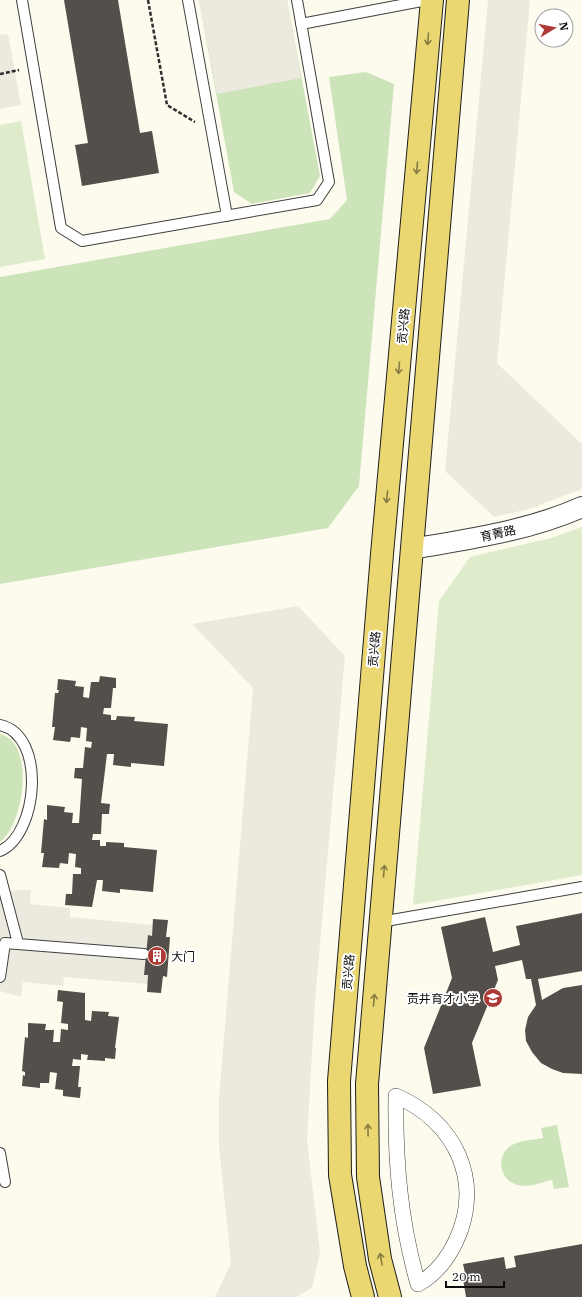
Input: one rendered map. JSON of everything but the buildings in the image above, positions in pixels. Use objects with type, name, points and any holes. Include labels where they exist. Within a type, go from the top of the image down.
[{"type":"main road","name":"贡兴路","points":[[363,1297],[355,1266],[340,1175],[339,1081],[381,562],[432,0]]},
{"type":"main road","points":[[390,1297],[380,1259],[368,1177],[367,1084],[458,0]]},
{"type":"street","name":"育菁路","points":[[412,549],[502,532],[539,523],[582,507]]},
{"type":"street","points":[[396,1096],[426,1112],[448,1135],[456,1150],[467,1185],[464,1218],[459,1235],[451,1250],[438,1268],[418,1284],[402,1216],[396,1151],[396,1096]]},
{"type":"lane","points":[[22,0],[61,228],[82,241],[317,200],[329,182],[297,0]]},
{"type":"lane","points":[[188,0],[227,216]]},
{"type":"lane","points":[[301,24],[426,0]]},
{"type":"lane","points":[[0,725],[14,731],[23,741],[29,758],[32,778],[28,811],[22,828],[12,844],[0,851]]},
{"type":"lane","points":[[0,875],[18,944]]},
{"type":"lane","points":[[380,922],[582,887]]},
{"type":"lane","points":[[0,977],[1,963],[6,942],[144,954]]},
{"type":"lane","points":[[0,1153],[5,1182]]},
{"type":"path","points":[[148,0],[167,105],[212,132]]},
{"type":"path","points":[[0,74],[33,68]]},
{"type":"green space","points":[[199,0],[287,0],[320,176],[310,193],[252,204],[234,192]]},
{"type":"green space","points":[[366,72],[394,84],[359,486],[328,528],[0,584],[0,277],[330,219],[347,200],[329,77]]},
{"type":"green space","points":[[21,121],[45,259],[0,267],[0,125]]},
{"type":"green space","points":[[582,527],[582,875],[413,905],[439,601],[470,557],[551,538]]},
{"type":"green space","points":[[0,734],[11,740],[19,752],[22,767],[22,785],[20,802],[15,819],[8,833],[0,842]]},
{"type":"green space","points":[[557,1125],[569,1187],[554,1189],[552,1180],[522,1186],[512,1183],[503,1173],[501,1161],[503,1154],[512,1145],[519,1142],[543,1138],[541,1128]]},
{"type":"shaded area","points":[[199,0],[287,0],[301,78],[217,94]]},
{"type":"shaded area","points":[[488,0],[530,0],[497,363],[582,444],[582,489],[529,509],[494,517],[445,471]]},
{"type":"shaded area","points":[[8,34],[21,105],[0,109],[0,35]]},
{"type":"shaded area","points":[[298,606],[345,656],[315,1002],[307,1140],[320,1252],[312,1288],[296,1297],[215,1297],[231,1263],[219,1146],[219,1097],[253,688],[192,624]]},
{"type":"shaded area","points":[[16,890],[31,890],[30,904],[70,908],[70,917],[153,925],[152,936],[148,936],[145,975],[148,975],[148,984],[64,977],[63,986],[23,982],[21,997],[0,991],[0,895]]},
{"type":"place","name":"大门","points":[[157,956]]},
{"type":"place","name":"贡井育才小学","points":[[493,998]]}]
